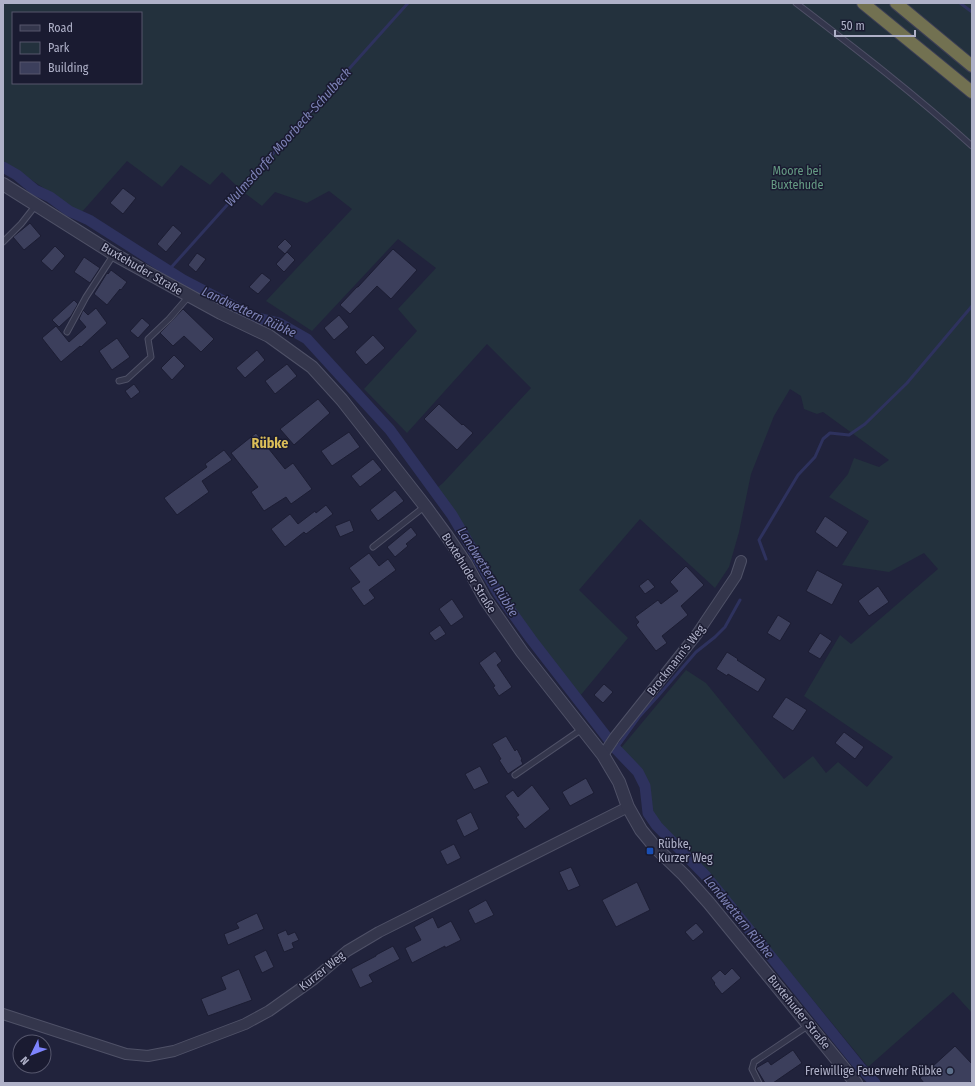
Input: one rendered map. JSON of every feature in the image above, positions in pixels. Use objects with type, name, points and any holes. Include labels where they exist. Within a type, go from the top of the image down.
[{"type":"highway","points":[[863,3],[972,92]]},
{"type":"highway","points":[[896,3],[972,66]]},
{"type":"street","name":"Buxtehuder Straße","points":[[3,184],[114,254],[221,313],[269,336],[312,367],[342,400],[425,506],[466,564],[485,599],[522,652],[582,728],[605,751],[628,807],[641,830],[655,847],[684,875],[709,903],[856,1083]]},
{"type":"street","name":"Brockmann's Weg","points":[[605,751],[701,629],[736,576],[741,561]]},
{"type":"street","name":"Kurzer Weg","points":[[3,1014],[126,1054],[148,1056],[174,1051],[246,1024],[288,998],[314,979],[346,951],[379,932],[628,807]]},
{"type":"lane","points":[[796,3],[927,106],[972,146]]},
{"type":"lane","points":[[3,242],[21,224],[36,205]]},
{"type":"lane","points":[[67,332],[86,297],[114,254]]},
{"type":"lane","points":[[119,381],[126,379],[151,357],[148,339],[169,319],[189,296]]},
{"type":"lane","points":[[373,547],[425,506]]},
{"type":"lane","points":[[515,776],[582,728]]},
{"type":"lane","points":[[759,1083],[752,1068],[754,1062],[809,1025]]},
{"type":"green space","name":"Moore bei Buxtehude","points":[[3,3],[972,3],[972,1013],[953,992],[868,1067],[711,876],[659,825],[651,813],[649,787],[642,771],[621,748],[686,670],[706,683],[784,779],[813,756],[826,773],[838,762],[867,787],[893,757],[804,696],[840,635],[851,644],[938,569],[924,553],[889,572],[842,565],[869,521],[829,497],[848,474],[854,458],[879,467],[889,460],[823,412],[817,414],[804,409],[801,396],[790,389],[774,416],[751,474],[739,532],[729,567],[715,588],[640,519],[579,590],[628,638],[580,696],[534,636],[493,578],[438,487],[531,388],[487,344],[407,433],[364,389],[417,331],[398,309],[436,268],[398,239],[312,331],[266,301],[352,209],[329,191],[307,203],[275,192],[262,206],[242,191],[351,70],[346,67],[239,188],[222,172],[210,185],[181,165],[162,187],[127,161],[81,213],[3,161]]},
{"type":"building","points":[[123,188],[136,198],[123,214],[110,203]]},
{"type":"building","points":[[30,223],[41,236],[24,250],[13,237]]},
{"type":"building","points":[[173,225],[182,233],[166,252],[157,244]]},
{"type":"building","points":[[285,239],[292,246],[285,254],[277,247]]},
{"type":"building","points":[[55,246],[65,256],[52,271],[41,261]]},
{"type":"building","points":[[393,249],[417,270],[391,299],[377,286],[350,314],[340,305]]},
{"type":"building","points":[[287,252],[295,260],[284,272],[276,264]]},
{"type":"building","points":[[197,253],[206,259],[196,272],[188,265]]},
{"type":"building","points":[[84,257],[100,268],[90,283],[74,272]]},
{"type":"building","points":[[111,270],[127,282],[107,305],[94,294],[107,273],[108,274]]},
{"type":"building","points":[[262,273],[271,280],[258,294],[249,287]]},
{"type":"building","points":[[74,300],[78,304],[71,316],[59,327],[52,320]]},
{"type":"building","points":[[96,308],[107,323],[81,347],[80,346],[61,362],[42,338],[56,326],[69,342],[86,327],[79,319],[83,310],[88,315]]},
{"type":"building","points":[[183,309],[214,339],[201,352],[184,336],[173,346],[160,333]]},
{"type":"building","points":[[339,315],[349,327],[334,340],[324,328]]},
{"type":"building","points":[[142,318],[150,325],[138,338],[130,331]]},
{"type":"building","points":[[373,335],[385,348],[366,365],[355,352]]},
{"type":"building","points":[[117,338],[130,357],[112,370],[99,351]]},
{"type":"building","points":[[257,350],[265,360],[245,378],[236,368]]},
{"type":"building","points":[[174,355],[185,366],[172,380],[161,368]]},
{"type":"building","points":[[287,364],[297,376],[275,394],[265,381]]},
{"type":"building","points":[[134,384],[140,392],[131,399],[125,391]]},
{"type":"building","points":[[318,399],[330,413],[294,445],[280,429]]},
{"type":"building","points":[[439,404],[473,433],[457,450],[424,419]]},
{"type":"building","points":[[349,432],[360,447],[332,466],[321,451]]},
{"type":"building","points":[[256,433],[285,469],[293,463],[312,489],[291,504],[286,497],[264,511],[251,492],[258,487],[231,453]]},
{"type":"building","points":[[224,450],[232,460],[202,481],[209,492],[177,515],[164,498],[207,467],[205,464]]},
{"type":"building","points":[[373,459],[382,470],[360,487],[351,476]]},
{"type":"building","points":[[395,490],[404,501],[378,521],[370,510]]},
{"type":"building","points":[[326,505],[333,514],[306,534],[304,532],[285,547],[271,529],[290,514],[298,524],[315,511],[316,513]]},
{"type":"building","points":[[825,516],[848,532],[837,548],[815,532]]},
{"type":"building","points":[[350,520],[354,531],[340,537],[335,526]]},
{"type":"building","points":[[411,527],[417,535],[406,544],[408,546],[395,557],[387,547]]},
{"type":"building","points":[[369,553],[379,566],[388,559],[396,570],[369,590],[375,598],[364,606],[351,588],[360,582],[349,568]]},
{"type":"building","points":[[686,566],[704,585],[681,606],[688,615],[662,636],[667,643],[656,651],[636,625],[639,622],[635,617],[658,600],[661,604],[678,591],[670,582]]},
{"type":"building","points":[[817,570],[843,584],[832,605],[806,591]]},
{"type":"building","points":[[648,579],[655,587],[645,594],[639,586]]},
{"type":"building","points":[[878,586],[889,602],[869,616],[858,601]]},
{"type":"building","points":[[452,599],[464,617],[451,626],[439,609]]},
{"type":"building","points":[[778,615],[791,623],[780,641],[767,633]]},
{"type":"building","points":[[440,625],[446,634],[435,641],[429,633]]},
{"type":"building","points":[[820,633],[832,641],[820,659],[808,652]]},
{"type":"building","points":[[495,651],[502,661],[497,665],[512,687],[499,696],[493,687],[495,686],[479,663]]},
{"type":"building","points":[[727,652],[766,679],[758,692],[728,674],[727,676],[716,669]]},
{"type":"building","points":[[604,684],[613,692],[603,703],[594,695]]},
{"type":"building","points":[[786,697],[807,710],[793,731],[772,717]]},
{"type":"building","points":[[844,732],[864,747],[855,759],[835,743]]},
{"type":"building","points":[[506,736],[515,751],[517,749],[523,764],[508,774],[499,760],[501,759],[492,744]]},
{"type":"building","points":[[480,766],[489,783],[474,790],[465,774]]},
{"type":"building","points":[[586,778],[594,793],[570,806],[562,792]]},
{"type":"building","points":[[532,785],[550,809],[525,829],[516,817],[519,815],[505,796],[513,790],[518,797]]},
{"type":"building","points":[[471,812],[479,829],[464,837],[456,820]]},
{"type":"building","points":[[454,844],[461,858],[447,865],[440,851]]},
{"type":"building","points":[[571,867],[580,886],[568,891],[559,872]]},
{"type":"building","points":[[637,882],[650,910],[616,927],[602,900]]},
{"type":"building","points":[[486,900],[494,915],[475,924],[468,910]]},
{"type":"building","points":[[257,913],[264,929],[228,945],[224,934],[239,928],[236,923]]},
{"type":"building","points":[[433,917],[438,928],[451,921],[461,940],[445,948],[445,946],[412,963],[405,948],[421,940],[414,927]]},
{"type":"building","points":[[696,923],[704,932],[693,941],[685,932]]},
{"type":"building","points":[[286,930],[288,935],[295,932],[299,940],[292,943],[294,948],[284,952],[277,934]]},
{"type":"building","points":[[393,946],[400,959],[369,975],[373,982],[360,988],[351,969]]},
{"type":"building","points":[[266,950],[274,967],[262,973],[254,956]]},
{"type":"building","points":[[732,968],[741,978],[722,994],[711,978],[720,970],[725,975]]},
{"type":"building","points":[[239,969],[252,1000],[208,1016],[201,999],[226,989],[221,977]]},
{"type":"building","name":"Freiwillige Feuerwehr Rübke","points":[[955,1046],[972,1064],[972,1080],[969,1083],[924,1083],[920,1078]]},
{"type":"building","points":[[793,1050],[802,1063],[773,1083],[765,1083],[756,1068],[768,1061],[771,1065]]},
{"type":"waterway","name":"Wulmsdorfer Moorbeck-Schulbeck","points":[[168,271],[408,3]]},
{"type":"waterway","points":[[960,3],[972,12]]},
{"type":"waterway","name":"Landwettern Rübke","points":[[3,167],[17,175],[35,190],[50,197],[69,211],[89,220],[183,280],[254,317],[279,323],[307,339],[390,430],[452,515],[498,593],[531,639],[616,749],[638,772],[645,786],[648,813],[657,826],[705,875],[860,1067],[875,1083]]},
{"type":"waterway","points":[[766,559],[759,540],[798,475],[815,457],[823,439],[830,433],[849,435],[865,424],[907,383],[972,306]]},
{"type":"waterway","points":[[616,749],[639,717],[696,652],[725,627],[740,600]]},
{"type":"place","name":"Rübke, Kurzer Weg","points":[[650,851]]},
{"type":"place","name":"Freiwillige Feuerwehr Rübke","points":[[950,1071]]},
{"type":"district","name":"Rübke","points":[[270,443]]}]
